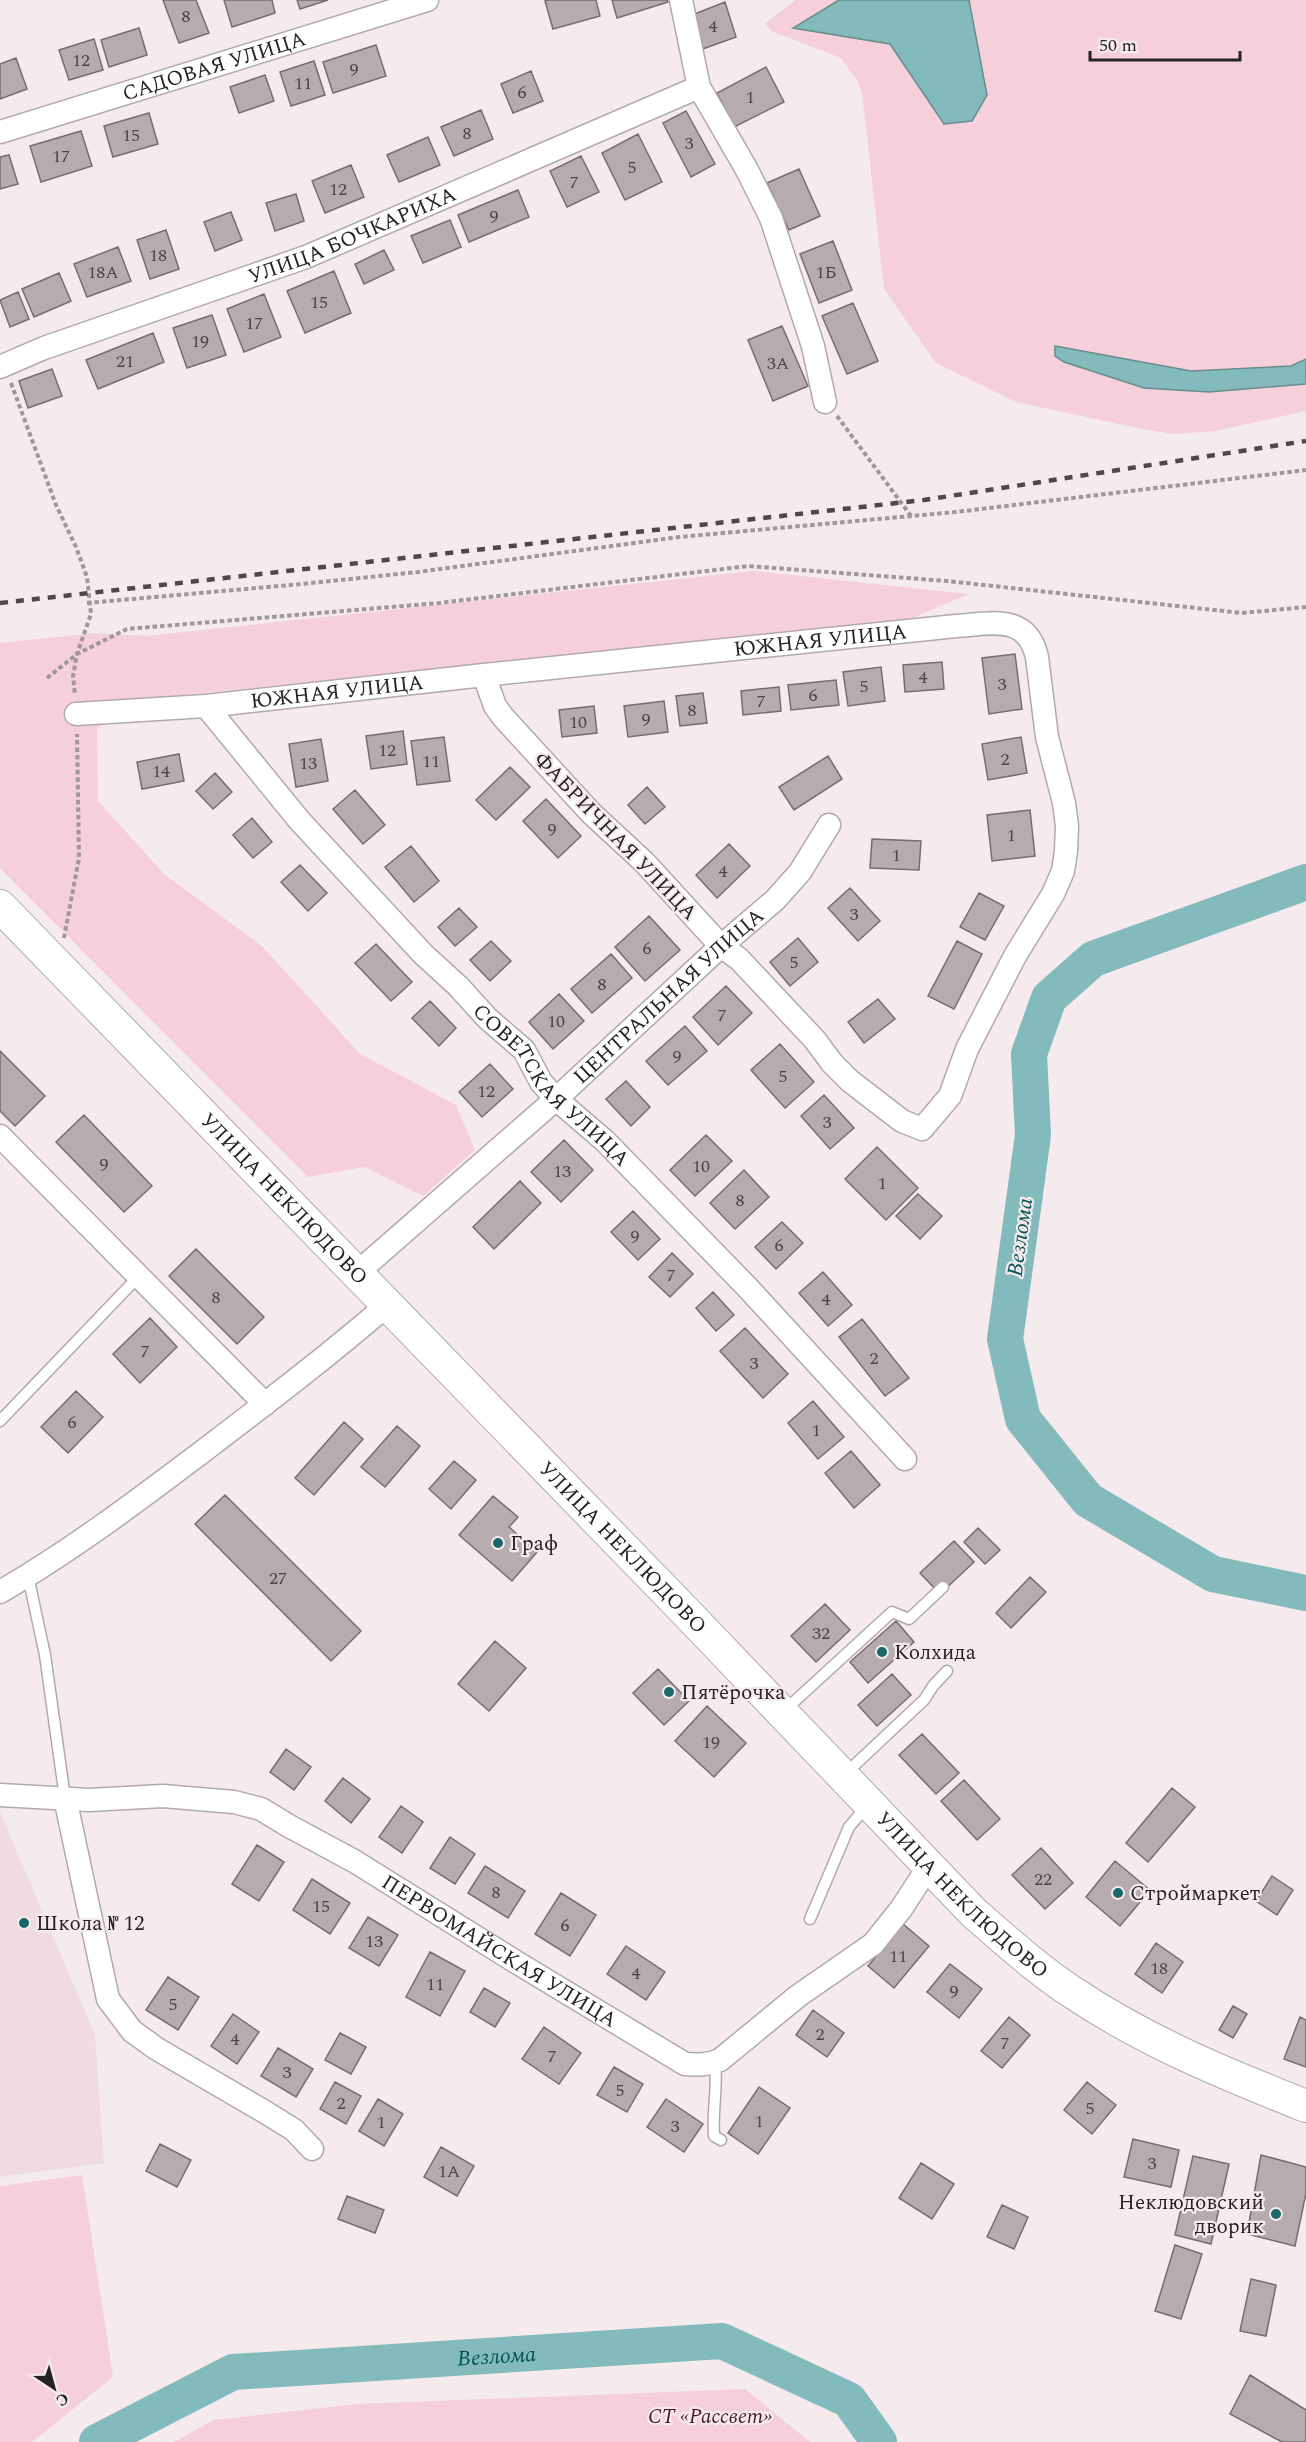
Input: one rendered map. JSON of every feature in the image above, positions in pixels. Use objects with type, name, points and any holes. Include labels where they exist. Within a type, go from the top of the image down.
[{"type":"main road","name":"УЛИЦА НЕКЛЮДОВО","points":[[2,912],[50,958],[357,1274],[973,1912],[1019,1952],[1071,1992],[1129,2027],[1186,2056],[1306,2106]]},
{"type":"street","name":"САДОВАЯ УЛИЦА","points":[[0,132],[427,0]]},
{"type":"street","points":[[681,0],[699,87],[747,170],[771,218],[813,346],[825,402]]},
{"type":"street","name":"УЛИЦА БОЧКАРИХА","points":[[2,366],[44,348],[306,257],[699,87]]},
{"type":"street","name":"ЮЖНАЯ УЛИЦА","points":[[76,714],[206,706],[956,626],[1004,623],[1027,633],[1034,645],[1037,657],[1047,737],[1064,802],[1067,826],[1063,871],[1053,894],[1015,956],[967,1048],[950,1096],[922,1129]]},
{"type":"street","name":"ФАБРИЧНАЯ УЛИЦА","points":[[484,675],[495,706],[503,717],[591,813],[644,862],[721,946],[739,959],[815,1040],[832,1063],[850,1081],[902,1121],[922,1129]]},
{"type":"street","name":"СОВЕТСКАЯ УЛИЦА","points":[[206,706],[299,820],[423,954],[458,986],[487,1018],[524,1050],[541,1082],[556,1099],[605,1141],[740,1280],[905,1460]]},
{"type":"street","name":"ЦЕНТРАЛЬНАЯ УЛИЦА","points":[[357,1274],[556,1099],[721,946],[775,900],[800,872],[829,825]]},
{"type":"street","points":[[0,1136],[265,1404]]},
{"type":"street","points":[[0,1592],[28,1576],[142,1497],[327,1357],[387,1305]]},
{"type":"street","name":"ПЕРВОМАЙСКАЯ УЛИЦА","points":[[0,1795],[89,1800],[163,1796],[234,1802],[261,1809],[354,1860],[516,1962],[685,2064],[715,2062]]},
{"type":"street","points":[[65,1798],[108,1999],[132,2031],[156,2049],[294,2130],[312,2149]]},
{"type":"street","points":[[715,2062],[798,1996],[873,1944],[901,1909],[929,1866]]},
{"type":"lane","points":[[0,1421],[139,1276]]},
{"type":"lane","points":[[28,1576],[45,1655],[65,1798]]},
{"type":"lane","points":[[782,1713],[892,1612],[909,1619],[943,1587]]},
{"type":"lane","points":[[843,1776],[924,1700],[947,1671]]},
{"type":"lane","points":[[810,1919],[849,1827],[869,1804]]},
{"type":"lane","points":[[715,2062],[717,2080],[713,2123],[714,2136],[721,2140]]},
{"type":"path","points":[[2,366],[56,505],[80,557],[87,577],[91,614],[77,654],[74,676],[79,858],[65,937],[50,958]]},
{"type":"path","points":[[825,402],[911,516]]},
{"type":"path","points":[[89,603],[314,583],[679,537],[911,516],[1306,470]]},
{"type":"path","points":[[47,678],[77,654],[127,629],[439,603],[748,566],[947,581],[1242,613],[1306,608]]},
{"type":"shaded area","name":"Школа № 12","points":[[0,1812],[95,2035],[104,2163],[0,2177]]},
{"type":"green space","points":[[796,0],[839,0],[794,28],[890,43],[944,124],[987,95],[969,0],[1306,0],[1306,359],[1291,366],[1191,371],[1055,346],[1144,388],[1209,392],[1306,384],[1306,411],[1215,431],[1173,434],[1016,402],[936,363],[884,289],[862,92],[858,82],[841,58],[771,31],[765,23]]},
{"type":"green space","points":[[754,571],[968,594],[906,621],[143,699],[97,729],[98,801],[164,874],[263,947],[360,1054],[456,1105],[475,1150],[423,1196],[365,1167],[308,1177],[0,868],[0,643],[94,633],[146,636]]},
{"type":"green space","points":[[82,2175],[113,2377],[32,2442],[0,2442],[0,2186]]},
{"type":"green space","name":"СТ «Рассвет»","points":[[745,2389],[810,2442],[174,2442],[214,2420],[357,2404]]},
{"type":"water","points":[[839,0],[969,0],[987,95],[972,121],[944,124],[890,44],[793,28]]},
{"type":"water","points":[[1055,346],[1191,371],[1291,366],[1306,359],[1306,384],[1209,392],[1144,388],[1064,362],[1055,356]]},
{"type":"building","points":[[163,0],[196,0],[209,33],[179,43]]},
{"type":"building","points":[[224,0],[272,0],[275,13],[232,27]]},
{"type":"building","points":[[297,0],[328,0],[300,9]]},
{"type":"building","points":[[596,0],[600,16],[553,29],[545,1]]},
{"type":"building","points":[[612,0],[667,0],[668,2],[617,18]]},
{"type":"building","points":[[725,2],[736,37],[700,50],[692,15]]},
{"type":"building","points":[[139,28],[147,55],[109,67],[101,40]]},
{"type":"building","points":[[94,39],[103,70],[69,80],[59,50]]},
{"type":"building","points":[[376,45],[386,76],[333,93],[323,62]]},
{"type":"building","points":[[16,58],[27,89],[0,99],[0,64]]},
{"type":"building","points":[[314,61],[325,95],[291,106],[280,72]]},
{"type":"building","points":[[766,67],[784,102],[734,127],[717,93]]},
{"type":"building","points":[[531,71],[543,101],[513,113],[501,84]]},
{"type":"building","points":[[265,75],[274,101],[239,113],[230,87]]},
{"type":"building","points":[[481,110],[493,139],[454,156],[441,127]]},
{"type":"building","points":[[686,111],[715,164],[691,177],[663,123]]},
{"type":"building","points":[[149,113],[158,144],[113,157],[104,126]]},
{"type":"building","points":[[81,131],[92,166],[41,182],[30,146]]},
{"type":"building","points":[[638,134],[662,182],[625,200],[602,153]]},
{"type":"building","points":[[428,137],[440,165],[399,182],[387,155]]},
{"type":"building","points":[[9,155],[18,184],[0,189],[0,157]]},
{"type":"building","points":[[581,156],[599,192],[567,207],[550,171]]},
{"type":"building","points":[[351,165],[364,197],[325,213],[312,181]]},
{"type":"building","points":[[799,169],[820,216],[789,230],[767,183]]},
{"type":"building","points":[[518,190],[529,217],[469,242],[458,215]]},
{"type":"building","points":[[296,194],[304,221],[275,231],[266,203]]},
{"type":"building","points":[[231,212],[242,240],[215,251],[204,222]]},
{"type":"building","points":[[450,220],[461,247],[423,263],[411,236]]},
{"type":"building","points":[[166,230],[179,269],[150,279],[137,240]]},
{"type":"building","points":[[833,241],[852,290],[819,303],[800,254]]},
{"type":"building","points":[[118,247],[131,281],[87,297],[74,264]]},
{"type":"building","points":[[384,250],[394,270],[364,284],[355,264]]},
{"type":"building","points":[[334,271],[351,313],[305,333],[287,291]]},
{"type":"building","points":[[59,273],[71,301],[34,317],[22,289]]},
{"type":"building","points":[[18,292],[29,319],[10,327],[0,300]]},
{"type":"building","points":[[264,294],[281,337],[244,352],[227,309]]},
{"type":"building","points":[[853,303],[878,361],[847,374],[822,316]]},
{"type":"building","points":[[212,315],[226,355],[187,368],[173,328]]},
{"type":"building","points":[[782,326],[808,386],[773,401],[748,340]]},
{"type":"building","points":[[153,333],[164,362],[98,389],[86,360]]},
{"type":"building","points":[[52,369],[62,396],[28,408],[19,381]]},
{"type":"building","points":[[1015,654],[1022,709],[989,714],[982,658]]},
{"type":"building","points":[[942,662],[944,689],[905,692],[903,665]]},
{"type":"building","points":[[881,667],[885,701],[848,706],[843,672]]},
{"type":"building","points":[[836,680],[839,705],[791,710],[788,685]]},
{"type":"building","points":[[779,687],[781,711],[743,715],[741,691]]},
{"type":"building","points":[[703,693],[707,723],[680,726],[676,696]]},
{"type":"building","points":[[664,701],[668,732],[628,737],[624,706]]},
{"type":"building","points":[[594,706],[597,733],[562,737],[559,710]]},
{"type":"building","points":[[403,731],[407,764],[371,769],[366,736]]},
{"type":"building","points":[[444,737],[450,781],[417,785],[411,741]]},
{"type":"building","points":[[1021,737],[1027,773],[988,780],[982,744]]},
{"type":"building","points":[[321,739],[328,781],[296,787],[289,744]]},
{"type":"building","points":[[179,754],[184,781],[142,789],[137,762]]},
{"type":"building","points":[[828,756],[842,779],[794,810],[779,787]]},
{"type":"building","points":[[510,767],[530,787],[496,820],[476,800]]},
{"type":"building","points":[[215,773],[232,792],[213,809],[196,791]]},
{"type":"building","points":[[647,787],[665,807],[645,824],[628,805]]},
{"type":"building","points":[[355,790],[385,825],[363,844],[333,809]]},
{"type":"building","points":[[546,799],[581,836],[558,858],[523,821]]},
{"type":"building","points":[[1030,810],[1035,856],[992,861],[987,815]]},
{"type":"building","points":[[252,818],[272,842],[253,858],[233,835]]},
{"type":"building","points":[[872,839],[921,841],[919,870],[870,868]]},
{"type":"building","points":[[729,844],[750,866],[717,898],[696,875]]},
{"type":"building","points":[[411,846],[439,881],[414,902],[385,867]]},
{"type":"building","points":[[300,865],[327,893],[308,911],[281,882]]},
{"type":"building","points":[[850,888],[880,921],[858,941],[828,908]]},
{"type":"building","points":[[979,893],[1004,906],[985,940],[960,927]]},
{"type":"building","points":[[459,908],[477,927],[455,946],[438,927]]},
{"type":"building","points":[[649,916],[680,950],[645,981],[615,947]]},
{"type":"building","points":[[798,938],[818,962],[790,986],[770,962]]},
{"type":"building","points":[[491,941],[511,961],[490,981],[470,960]]},
{"type":"building","points":[[957,941],[982,954],[954,1009],[928,996]]},
{"type":"building","points":[[376,944],[412,982],[391,1001],[355,963]]},
{"type":"building","points":[[611,954],[632,978],[592,1013],[571,989]]},
{"type":"building","points":[[726,986],[752,1013],[718,1045],[693,1017]]},
{"type":"building","points":[[559,994],[584,1021],[553,1049],[529,1022]]},
{"type":"building","points":[[878,999],[895,1019],[864,1043],[848,1022]]},
{"type":"building","points":[[430,1001],[456,1028],[439,1046],[412,1018]]},
{"type":"building","points":[[685,1026],[707,1051],[668,1085],[646,1061]]},
{"type":"building","points":[[780,1044],[814,1082],[785,1108],[751,1070]]},
{"type":"building","points":[[0,1051],[45,1096],[15,1126],[0,1111]]},
{"type":"building","points":[[490,1064],[513,1089],[482,1117],[459,1092]]},
{"type":"building","points":[[626,1081],[650,1107],[631,1126],[606,1099]]},
{"type":"building","points":[[824,1095],[854,1128],[830,1149],[801,1116]]},
{"type":"building","points":[[84,1115],[152,1186],[124,1212],[56,1142]]},
{"type":"building","points":[[706,1135],[732,1161],[695,1196],[670,1170]]},
{"type":"building","points":[[564,1140],[593,1170],[561,1202],[531,1172]]},
{"type":"building","points":[[877,1147],[918,1188],[886,1220],[845,1179]]},
{"type":"building","points":[[744,1170],[769,1197],[735,1229],[710,1203]]},
{"type":"building","points":[[520,1181],[541,1203],[494,1249],[473,1227]]},
{"type":"building","points":[[918,1194],[942,1216],[920,1239],[896,1216]]},
{"type":"building","points":[[633,1211],[660,1239],[638,1260],[611,1232]]},
{"type":"building","points":[[782,1222],[803,1243],[776,1269],[755,1247]]},
{"type":"building","points":[[196,1249],[264,1317],[237,1344],[169,1276]]},
{"type":"building","points":[[672,1253],[693,1274],[670,1297],[649,1277]]},
{"type":"building","points":[[823,1272],[852,1305],[828,1326],[799,1293]]},
{"type":"building","points":[[713,1292],[734,1315],[716,1331],[696,1308]]},
{"type":"building","points":[[150,1318],[177,1347],[140,1383],[113,1354]]},
{"type":"building","points":[[862,1319],[909,1378],[885,1396],[839,1337]]},
{"type":"building","points":[[745,1328],[788,1374],[763,1398],[720,1351]]},
{"type":"building","points":[[76,1391],[103,1417],[68,1453],[41,1427]]},
{"type":"building","points":[[813,1401],[844,1437],[818,1459],[788,1423]]},
{"type":"building","points":[[344,1422],[363,1439],[314,1495],[295,1478]]},
{"type":"building","points":[[397,1426],[420,1446],[385,1487],[361,1467]]},
{"type":"building","points":[[851,1451],[880,1485],[854,1508],[825,1473]]},
{"type":"building","points":[[454,1461],[476,1480],[451,1509],[429,1489]]},
{"type":"building","points":[[225,1495],[361,1631],[331,1661],[195,1524]]},
{"type":"building","name":"Граф","points":[[493,1496],[518,1517],[509,1527],[537,1552],[512,1581],[459,1535]]},
{"type":"building","points":[[978,1528],[1000,1550],[985,1564],[964,1542]]},
{"type":"building","points":[[954,1541],[974,1562],[940,1594],[920,1573]]},
{"type":"building","points":[[1030,1577],[1046,1592],[1011,1628],[996,1613]]},
{"type":"building","points":[[825,1604],[850,1630],[816,1662],[791,1636]]},
{"type":"building","name":"Колхида","points":[[896,1621],[914,1642],[868,1683],[850,1662]]},
{"type":"building","points":[[495,1641],[526,1668],[489,1711],[458,1684]]},
{"type":"building","points":[[658,1669],[689,1701],[664,1725],[633,1693]]},
{"type":"building","points":[[892,1674],[911,1695],[877,1726],[858,1705]]},
{"type":"building","points":[[707,1706],[746,1743],[714,1777],[675,1741]]},
{"type":"building","points":[[922,1734],[959,1773],[936,1794],[899,1755]]},
{"type":"building","points":[[286,1749],[311,1767],[294,1790],[270,1772]]},
{"type":"building","points":[[343,1778],[370,1799],[351,1823],[325,1801]]},
{"type":"building","points":[[964,1780],[1000,1819],[977,1840],[941,1801]]},
{"type":"building","points":[[1172,1788],[1195,1807],[1148,1862],[1126,1843]]},
{"type":"building","points":[[401,1806],[423,1822],[402,1853],[379,1837]]},
{"type":"building","points":[[450,1837],[475,1854],[455,1884],[430,1868]]},
{"type":"building","points":[[257,1845],[284,1862],[259,1901],[232,1884]]},
{"type":"building","points":[[1041,1848],[1073,1883],[1045,1909],[1012,1875]]},
{"type":"building","name":"Строймаркет","points":[[1115,1861],[1150,1890],[1120,1926],[1086,1897]]},
{"type":"building","points":[[485,1866],[525,1891],[508,1918],[468,1893]]},
{"type":"building","points":[[1272,1876],[1293,1890],[1277,1915],[1256,1901]]},
{"type":"building","points":[[312,1879],[350,1903],[330,1934],[293,1910]]},
{"type":"building","points":[[561,1893],[596,1915],[570,1956],[535,1934]]},
{"type":"building","points":[[368,1917],[398,1935],[379,1966],[349,1948]]},
{"type":"building","points":[[903,1924],[929,1946],[894,1988],[868,1966]]},
{"type":"building","points":[[1156,1943],[1183,1962],[1162,1993],[1135,1974]]},
{"type":"building","points":[[626,1946],[665,1972],[646,2000],[607,1974]]},
{"type":"building","points":[[430,1952],[465,1971],[440,2016],[406,1997]]},
{"type":"building","points":[[950,1964],[982,1989],[959,2018],[927,1992]]},
{"type":"building","points":[[168,1977],[199,1997],[178,2030],[146,2010]]},
{"type":"building","points":[[484,1988],[510,2003],[495,2027],[470,2012]]},
{"type":"building","points":[[1233,2006],[1247,2014],[1233,2038],[1219,2030]]},
{"type":"building","points":[[813,2010],[844,2033],[827,2057],[796,2035]]},
{"type":"building","points":[[233,2014],[259,2032],[237,2064],[211,2046]]},
{"type":"building","points":[[1009,2017],[1030,2035],[1002,2068],[981,2051]]},
{"type":"building","points":[[1300,2017],[1306,2020],[1306,2067],[1284,2059]]},
{"type":"building","points":[[544,2027],[581,2053],[559,2084],[522,2059]]},
{"type":"building","points":[[340,2033],[366,2047],[351,2074],[325,2060]]},
{"type":"building","points":[[278,2048],[313,2069],[296,2097],[261,2076]]},
{"type":"building","points":[[614,2067],[643,2084],[627,2112],[597,2095]]},
{"type":"building","points":[[335,2082],[361,2096],[346,2124],[320,2109]]},
{"type":"building","points":[[1087,2082],[1116,2105],[1092,2134],[1064,2110]]},
{"type":"building","points":[[759,2087],[790,2108],[758,2154],[728,2133]]},
{"type":"building","points":[[378,2099],[403,2114],[384,2146],[359,2131]]},
{"type":"building","points":[[666,2099],[703,2124],[684,2152],[647,2127]]},
{"type":"building","points":[[1133,2139],[1179,2150],[1171,2187],[1124,2177]]},
{"type":"building","points":[[160,2144],[191,2160],[177,2187],[146,2171]]},
{"type":"building","points":[[441,2147],[474,2166],[457,2196],[424,2177]]},
{"type":"building","name":"Неклюдовский дворик","points":[[1261,2155],[1306,2167],[1306,2193],[1295,2246],[1247,2234]]},
{"type":"building","points":[[1193,2156],[1229,2164],[1211,2244],[1175,2235]]},
{"type":"building","points":[[921,2163],[954,2184],[932,2219],[899,2198]]},
{"type":"building","points":[[347,2196],[384,2210],[375,2233],[338,2219]]},
{"type":"building","points":[[1002,2205],[1028,2217],[1014,2249],[987,2237]]},
{"type":"building","points":[[1175,2245],[1202,2254],[1181,2319],[1155,2311]]},
{"type":"building","points":[[1251,2279],[1276,2285],[1266,2336],[1240,2331]]},
{"type":"building","points":[[1250,2375],[1306,2410],[1306,2442],[1282,2442],[1230,2414]]},
{"type":"waterway","name":"Везлома","points":[[1306,882],[1093,959],[1049,998],[1029,1054],[1033,1135],[1005,1339],[1023,1419],[1088,1500],[1213,1574],[1306,1593]]},
{"type":"waterway","name":"Везлома","points":[[97,2442],[233,2372],[722,2341],[849,2400],[879,2442]]},
{"type":"railway","points":[[0,603],[924,500],[1306,441]]},
{"type":"place","name":"Граф","points":[[498,1543]]},
{"type":"place","name":"Колхида","points":[[882,1652]]},
{"type":"place","name":"Пятёрочка","points":[[669,1692]]},
{"type":"place","name":"Строймаркет","points":[[1118,1893]]},
{"type":"place","name":"Школа № 12","points":[[24,1923]]},
{"type":"place","name":"Неклюдовский дворик","points":[[1276,2214]]}]
